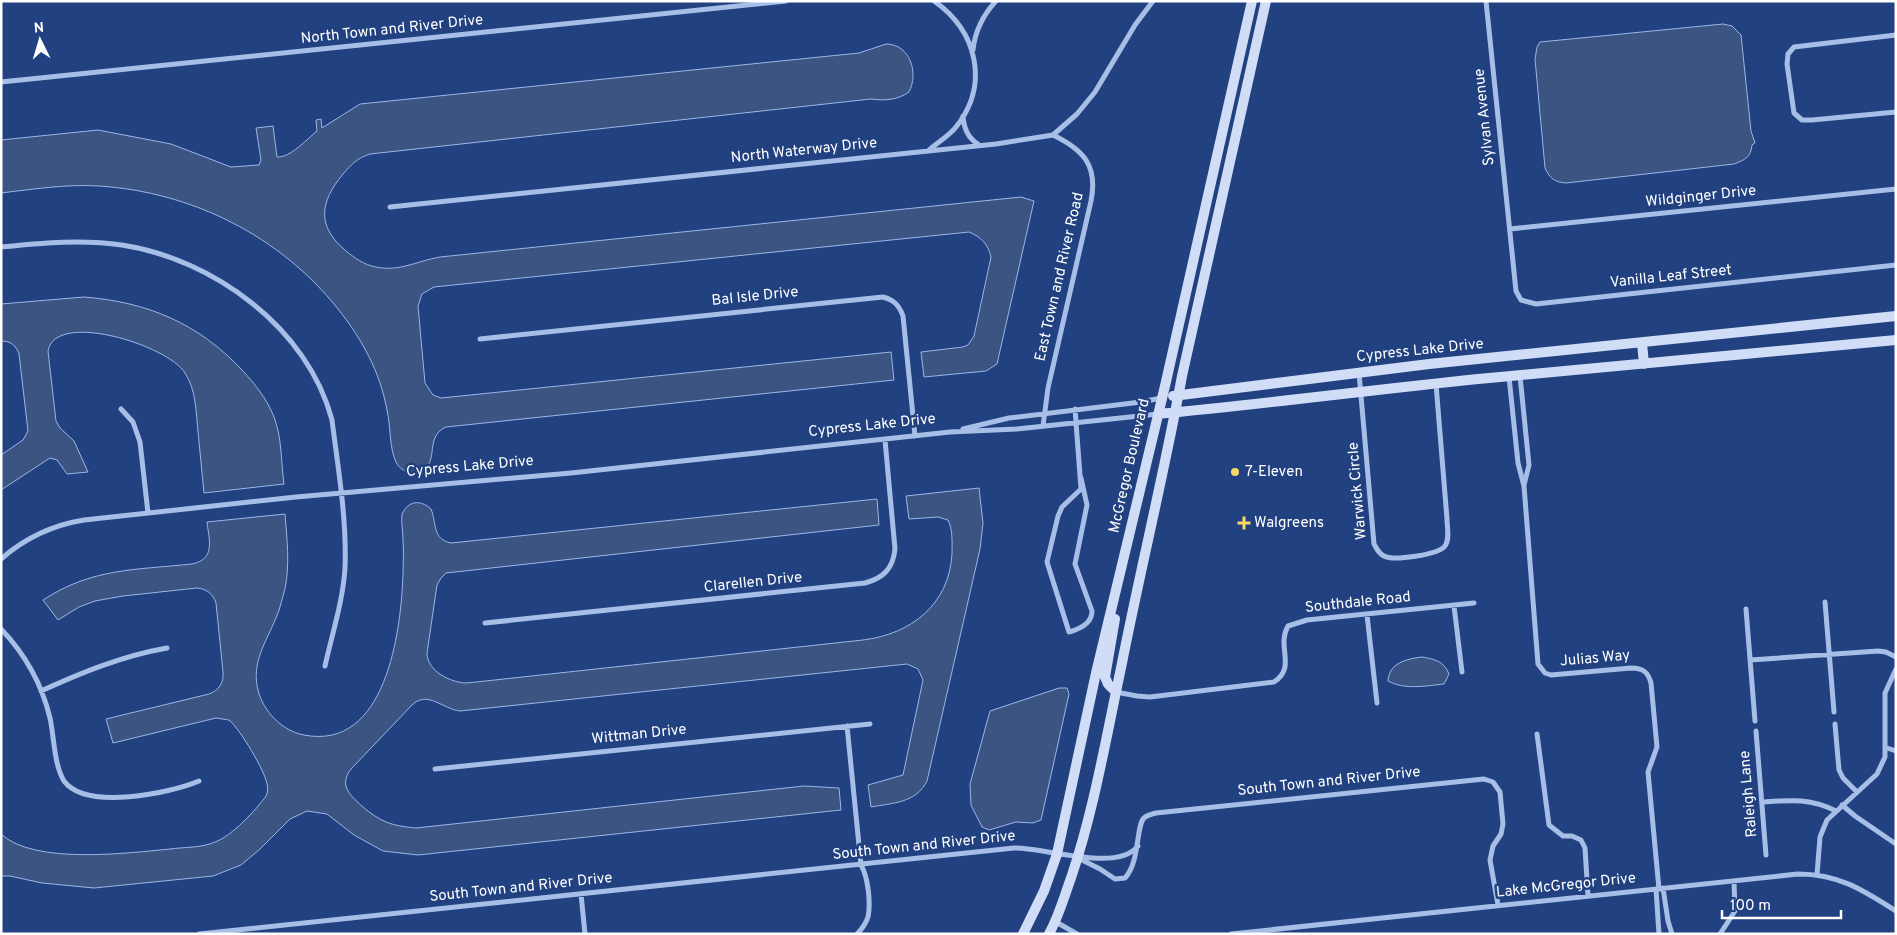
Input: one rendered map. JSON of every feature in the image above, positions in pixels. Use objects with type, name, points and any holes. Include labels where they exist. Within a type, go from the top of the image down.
[{"type":"main road","name":"McGregor Boulevard","points":[[1023,934],[1044,891],[1057,854],[1252,1]]},
{"type":"main road","points":[[1049,934],[1056,922],[1078,858],[1094,795],[1179,395],[1266,1]]},
{"type":"main road","name":"Cypress Lake Drive","points":[[1162,398],[1359,373],[1896,316]]},
{"type":"main road","name":"Cypress Lake Drive","points":[[1158,414],[1514,376],[1713,359],[1896,340]]},
{"type":"main road","points":[[1642,343],[1644,364]]},
{"type":"main road","points":[[1116,591],[1118,604],[1105,677],[1106,681],[1116,692]]},
{"type":"street","name":"North Town and River Drive","points":[[1,82],[786,1]]},
{"type":"street","points":[[934,1],[959,24],[973,52]]},
{"type":"street","points":[[928,150],[948,135],[963,116],[971,98],[974,85],[974,38],[981,22],[996,1]]},
{"type":"street","points":[[1054,135],[1095,92],[1135,25],[1153,1]]},
{"type":"street","name":"Sylvan Avenue","points":[[1486,1],[1510,230]]},
{"type":"street","points":[[1896,35],[1794,47],[1788,54],[1787,64],[1794,113],[1802,120],[1896,112]]},
{"type":"street","points":[[963,116],[964,125],[970,139],[979,145]]},
{"type":"street","name":"North Waterway Drive","points":[[390,207],[1017,142],[1054,135]]},
{"type":"street","name":"East Town and River Road","points":[[1043,426],[1044,413],[1091,201],[1093,182],[1092,172],[1083,154],[1054,135]]},
{"type":"street","name":"Wildginger Drive","points":[[1510,230],[1896,189]]},
{"type":"street","name":"Vanilla Leaf Street","points":[[1510,230],[1516,291],[1521,300],[1536,304],[1896,266]]},
{"type":"street","points":[[1,247],[80,241],[116,244],[142,249],[191,266],[232,289],[249,301],[286,336],[317,379],[325,396],[332,420],[345,547],[345,568],[341,598],[325,666]]},
{"type":"street","name":"Bal Isle Drive","points":[[480,339],[883,296],[892,300],[899,307],[903,316],[915,436]]},
{"type":"street","name":"Warwick Circle","points":[[1359,373],[1374,544],[1378,552],[1385,557],[1394,558],[1430,554],[1439,551],[1445,546],[1448,537],[1436,384]]},
{"type":"street","name":"Julias Way","points":[[1514,376],[1518,463],[1524,486],[1536,656],[1540,669],[1551,675],[1561,675],[1639,668],[1649,675],[1656,747],[1648,772],[1659,889],[1657,923],[1659,934]]},
{"type":"street","name":"Julias Way","points":[[1514,376],[1529,465],[1524,486]]},
{"type":"street","name":"Cypress Lake Drive","points":[[950,432],[1009,418],[1162,398]]},
{"type":"street","points":[[121,409],[133,422],[140,442],[148,513]]},
{"type":"street","points":[[1075,409],[1081,489],[1062,507],[1047,562],[1069,632],[1084,626],[1092,616],[1092,611],[1075,564],[1086,505],[1081,478]]},
{"type":"street","name":"Cypress Lake Drive","points":[[1,559],[25,541],[61,525],[84,520],[340,493],[510,479],[950,432],[1043,426],[1158,414]]},
{"type":"street","name":"Clarellen Drive","points":[[484,623],[875,581],[890,568],[894,559],[895,549],[885,440]]},
{"type":"street","points":[[1825,602],[1834,712]]},
{"type":"street","name":"Southdale Road","points":[[1116,692],[1137,696],[1150,696],[1274,682],[1281,678],[1286,670],[1284,634],[1288,626],[1307,620],[1474,603]]},
{"type":"street","points":[[1454,606],[1462,672]]},
{"type":"street","points":[[1746,609],[1755,721]]},
{"type":"street","points":[[1367,615],[1377,702]]},
{"type":"street","points":[[1,629],[27,662],[41,691],[50,719],[59,767],[65,781],[81,791],[108,798],[163,792],[199,782]]},
{"type":"street","points":[[41,691],[118,659],[167,648]]},
{"type":"street","points":[[1750,660],[1878,651],[1886,652],[1896,657]]},
{"type":"street","points":[[1817,875],[1818,847],[1822,828],[1842,805],[1877,774],[1885,758],[1887,748],[1884,721],[1885,693],[1896,669]]},
{"type":"street","name":"Wittman Drive","points":[[435,769],[870,724]]},
{"type":"street","points":[[1835,724],[1839,770],[1843,778],[1857,792]]},
{"type":"street","points":[[847,726],[861,865],[866,873],[869,909],[868,918],[857,934]]},
{"type":"street","name":"Raleigh Lane","points":[[1756,731],[1766,855]]},
{"type":"street","points":[[1537,734],[1549,825],[1563,836],[1572,836],[1581,840],[1585,848],[1588,896]]},
{"type":"street","points":[[1887,748],[1896,751]]},
{"type":"street","name":"South Town and River Drive","points":[[200,934],[1014,848],[1034,849],[1078,858],[1125,856],[1138,846],[1142,820],[1156,813],[1477,779],[1489,780],[1499,788],[1502,829],[1493,846],[1490,860],[1498,906]]},
{"type":"street","points":[[1763,802],[1801,800],[1818,803],[1836,811]]},
{"type":"street","points":[[1842,805],[1896,844]]},
{"type":"street","points":[[1078,858],[1115,879],[1120,879],[1125,878],[1129,874],[1138,846]]},
{"type":"street","name":"Lake McGregor Drive","points":[[1231,934],[1788,874],[1817,875],[1844,881],[1861,889],[1896,911]]},
{"type":"street","points":[[1720,934],[1735,911],[1734,881]]},
{"type":"street","name":"Julias Way","points":[[1659,889],[1672,934]]},
{"type":"street","points":[[581,894],[585,934]]},
{"type":"street","points":[[1056,922],[1077,934]]},
{"type":"water","points":[[1723,24],[1732,26],[1741,35],[1751,131],[1755,143],[1752,145],[1747,158],[1734,164],[1566,183],[1556,181],[1549,175],[1545,168],[1535,59],[1540,42]]},
{"type":"water","points":[[886,44],[894,45],[901,49],[906,54],[912,68],[912,84],[909,92],[896,98],[886,100],[871,99],[370,154],[355,162],[335,184],[326,204],[326,223],[336,242],[356,259],[372,266],[392,268],[440,257],[1021,197],[1034,201],[997,364],[986,371],[924,377],[921,352],[963,347],[968,345],[974,336],[991,257],[988,248],[983,242],[969,232],[434,287],[422,294],[418,306],[425,383],[433,395],[441,398],[891,352],[894,380],[446,427],[435,438],[428,465],[423,470],[415,472],[404,470],[396,462],[392,450],[387,410],[380,382],[369,356],[355,332],[315,283],[289,260],[261,240],[232,222],[200,208],[167,197],[134,190],[99,186],[75,186],[1,193],[1,140],[98,130],[171,144],[231,167],[259,165],[261,160],[256,128],[273,126],[277,157],[282,156],[293,151],[317,131],[316,120],[321,119],[322,128],[360,104],[859,53]]},
{"type":"water","points":[[84,297],[129,304],[170,318],[208,339],[225,354],[252,381],[271,410],[279,433],[284,484],[204,493],[195,401],[185,373],[175,362],[136,343],[113,336],[70,333],[55,339],[48,351],[56,421],[60,428],[74,441],[88,472],[67,474],[57,460],[50,458],[1,490],[1,455],[23,440],[28,431],[19,354],[12,344],[1,341],[1,304]]},
{"type":"water","points":[[979,488],[983,523],[980,549],[927,781],[917,794],[903,801],[871,807],[868,785],[903,775],[923,680],[918,669],[907,664],[460,711],[424,699],[412,705],[347,775],[346,786],[351,795],[368,811],[386,822],[416,828],[804,786],[839,788],[841,810],[418,855],[383,851],[354,835],[327,814],[307,811],[290,819],[241,865],[213,876],[94,888],[42,883],[10,876],[1,876],[1,834],[16,844],[35,850],[82,855],[131,853],[199,846],[215,842],[229,834],[250,815],[266,796],[267,786],[262,770],[245,741],[229,720],[216,718],[113,743],[106,719],[209,694],[218,688],[223,680],[223,672],[216,603],[209,592],[197,588],[95,601],[79,607],[58,620],[43,600],[79,582],[97,576],[115,572],[192,564],[200,561],[205,558],[209,548],[207,522],[285,514],[288,551],[287,580],[279,611],[258,662],[256,680],[258,690],[264,705],[281,725],[304,735],[332,735],[354,725],[371,706],[384,682],[392,655],[402,598],[402,514],[411,504],[423,504],[431,509],[438,534],[445,541],[451,543],[877,499],[879,525],[446,573],[437,585],[427,653],[428,659],[435,670],[441,675],[454,681],[467,683],[863,640],[897,631],[911,624],[935,602],[944,588],[952,554],[951,532],[948,520],[938,517],[909,519],[906,496]]},
{"type":"water","points":[[1422,657],[1434,660],[1444,666],[1449,674],[1444,684],[1401,686],[1388,681],[1391,670],[1399,663]]},
{"type":"water","points":[[1059,688],[1067,688],[1069,694],[1041,820],[1033,823],[1016,822],[989,830],[982,827],[971,805],[970,784],[990,711]]},
{"type":"place","name":"7-Eleven","points":[[1235,472]]},
{"type":"place","name":"Walgreens","points":[[1244,523]]}]
